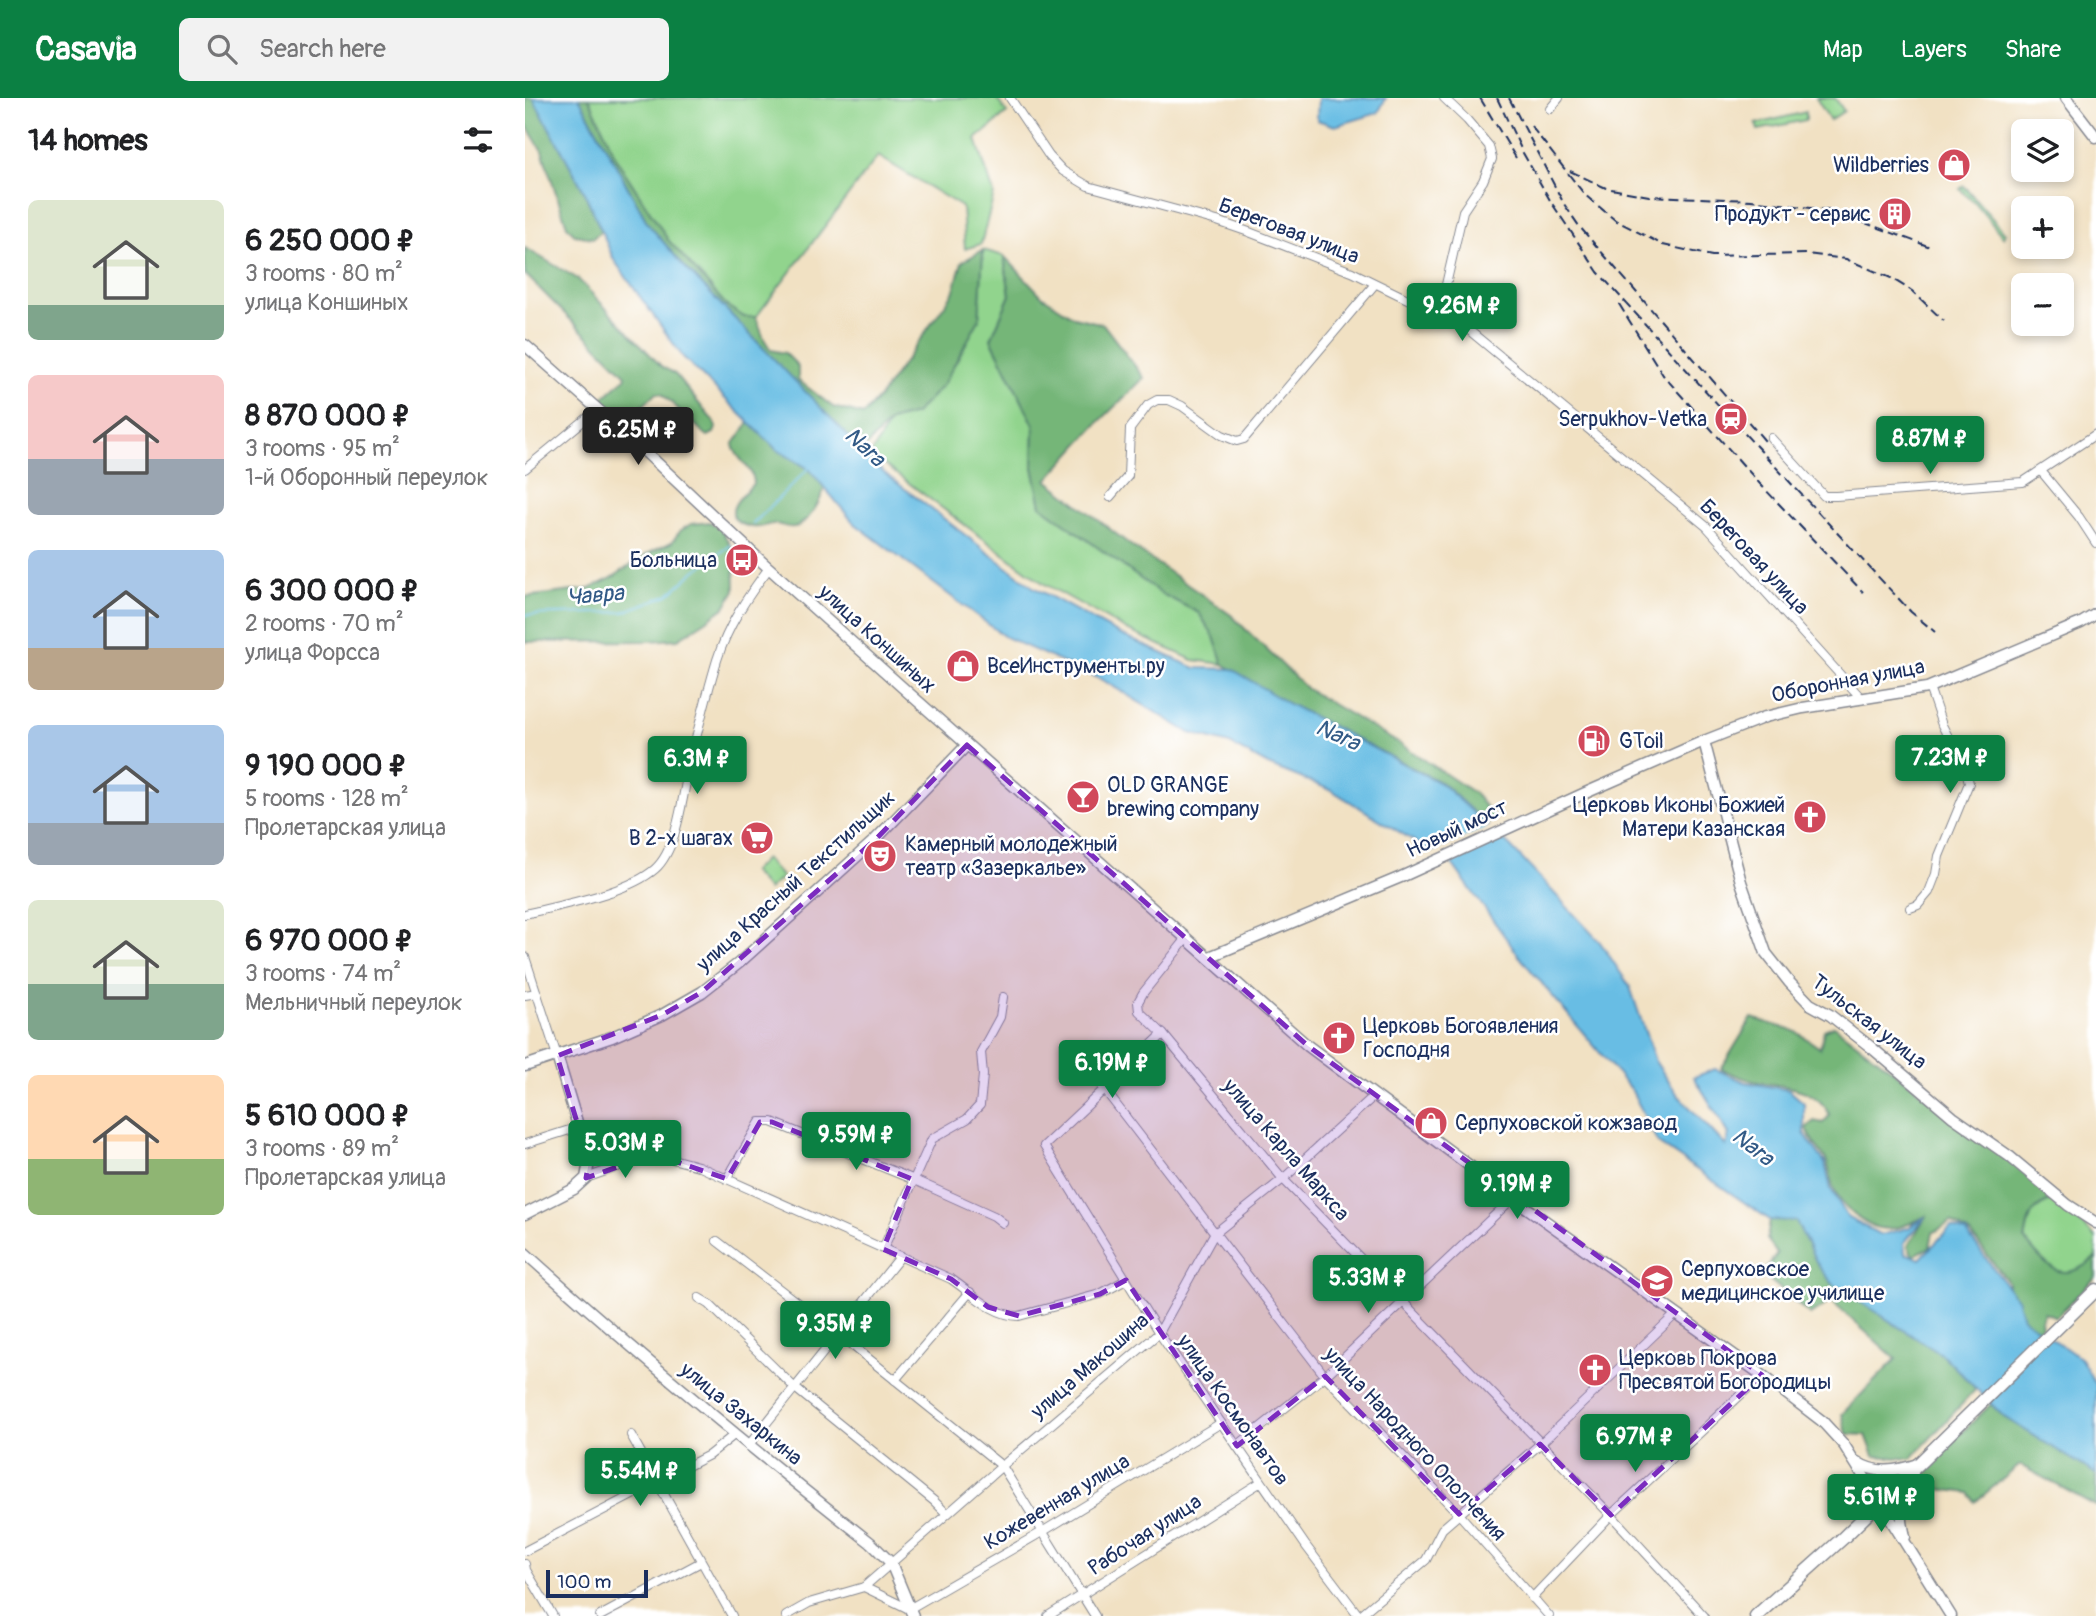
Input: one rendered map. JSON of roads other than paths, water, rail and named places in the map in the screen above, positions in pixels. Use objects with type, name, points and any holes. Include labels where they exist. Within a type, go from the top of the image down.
[{"type":"main road","points":[[1756,1616],[1880,1503],[2096,1290]]},
{"type":"street","name":"Береговая улица","points":[[1010,98],[1049,156],[1063,171],[1088,186],[1217,221],[1352,272],[1465,327],[1707,527],[1862,699]]},
{"type":"street","points":[[1440,315],[1463,211],[1483,181],[1492,159],[1489,146],[1444,98]]},
{"type":"street","points":[[1550,109],[1559,98]]},
{"type":"street","points":[[2066,98],[2096,138]]},
{"type":"street","points":[[1110,497],[1128,476],[1129,429],[1148,405],[1157,400],[1169,400],[1223,435],[1237,441],[1244,439],[1375,284]]},
{"type":"street","name":"улица Коншиных","points":[[525,345],[769,568],[1308,1046],[1822,1421],[1844,1445],[1951,1616]]},
{"type":"street","points":[[525,469],[598,409]]},
{"type":"street","points":[[1770,438],[1824,496],[2023,482],[2096,434]]},
{"type":"street","points":[[2042,471],[2096,543]]},
{"type":"street","points":[[525,914],[632,884],[655,869],[665,858],[718,658],[734,618],[769,568]]},
{"type":"street","name":"Оборонная улица","points":[[1530,817],[1765,717],[1929,687],[2081,623],[2096,614]]},
{"type":"street","points":[[1910,908],[1918,905],[1929,892],[1939,856],[1969,783],[1929,687]]},
{"type":"street","name":"Тульская улица","points":[[1704,741],[1741,882],[1766,953],[1789,982],[1810,1004],[1830,1015],[1872,1048],[1953,1117],[2009,1156],[2068,1205],[2096,1223]]},
{"type":"street","name":"улица Красный Текстильщик","points":[[525,1066],[612,1037],[662,1016],[702,992],[739,963],[875,840],[967,745]]},
{"type":"street","name":"Новый мост","points":[[1209,957],[1401,877],[1530,817]]},
{"type":"street","name":"улица Карла Маркса","points":[[1187,938],[1138,1002],[1139,1011],[1163,1034],[1283,1179],[1705,1616]]},
{"type":"street","points":[[525,957],[589,1162],[586,1178]]},
{"type":"street","points":[[525,995],[537,993]]},
{"type":"street","points":[[883,1249],[932,1139],[967,1119],[980,1105],[983,1075],[981,1052],[1000,1017],[1003,997]]},
{"type":"street","points":[[1104,1088],[1163,1034]]},
{"type":"street","name":"улица Народного Ополчения","points":[[1081,1059],[1325,1376],[1459,1514],[1549,1616]]},
{"type":"street","name":"улица Космонавтов","points":[[1104,1088],[1044,1146],[1159,1333],[1261,1482],[1359,1616]]},
{"type":"street","name":"улица Макошина","points":[[786,1616],[809,1603],[864,1587],[946,1513],[1159,1333],[1214,1234],[1283,1179],[1375,1095]]},
{"type":"street","points":[[727,1179],[760,1122],[772,1122],[912,1179],[994,1216],[1003,1223]]},
{"type":"street","points":[[525,1144],[579,1127]]},
{"type":"street","points":[[525,1214],[574,1189],[586,1178],[654,1154],[698,1166],[951,1279],[988,1307],[1009,1316],[1019,1316],[1100,1294],[1126,1280]]},
{"type":"street","points":[[1237,1446],[1325,1376],[1513,1198]]},
{"type":"street","points":[[717,1241],[1002,1466],[1095,1616]]},
{"type":"street","name":"улица Захаркина","points":[[525,1253],[609,1329],[734,1435],[871,1543],[891,1563],[911,1613]]},
{"type":"street","points":[[748,1446],[900,1257]]},
{"type":"street","points":[[895,1380],[971,1292]]},
{"type":"street","points":[[699,1298],[709,1304],[795,1388],[946,1513]]},
{"type":"street","points":[[1359,1616],[1426,1560],[1442,1529],[1540,1444],[1676,1314]]},
{"type":"street","points":[[1532,1598],[1611,1516],[1762,1375]]},
{"type":"street","name":"Кожевенная улица","points":[[911,1613],[1221,1423]]},
{"type":"street","points":[[631,1435],[732,1616]]},
{"type":"street","points":[[525,1551],[657,1483],[716,1450],[734,1435]]},
{"type":"street","points":[[1853,1459],[1865,1467],[1877,1470],[1903,1469],[1918,1464]]},
{"type":"street","points":[[1908,1548],[1900,1507],[1905,1488],[1918,1464]]},
{"type":"street","name":"Рабочая улица","points":[[1048,1616],[1261,1482]]},
{"type":"street","points":[[600,1616],[701,1562]]},
{"type":"street","points":[[525,1564],[553,1616]]},
{"type":"street","points":[[864,1587],[911,1613]]},
{"type":"water","name":"Nara","points":[[533,98],[579,98],[648,224],[681,263],[883,472],[1033,587],[1119,634],[1195,668],[1232,669],[1287,703],[1442,784],[1511,847],[1600,942],[1630,987],[1655,1061],[1678,1095],[1726,1146],[1729,1134],[1694,1077],[1715,1069],[1745,1082],[1789,1090],[1804,1103],[1804,1133],[1825,1163],[1831,1189],[1848,1218],[1881,1235],[1908,1228],[1925,1217],[1904,1243],[1905,1253],[1920,1259],[1951,1227],[1966,1232],[2017,1299],[2023,1318],[2081,1359],[2096,1385],[2096,1474],[2004,1417],[1944,1356],[1834,1285],[1819,1267],[1796,1221],[1770,1220],[1658,1143],[1632,1091],[1519,956],[1453,865],[1331,790],[1268,765],[1230,744],[1190,733],[1104,681],[1005,637],[854,523],[809,469],[776,449],[683,357],[614,260],[584,191]]},
{"type":"water","points":[[1318,98],[1386,98],[1378,113],[1335,126],[1317,120]]},
{"type":"waterway","name":"Чавра","points":[[753,524],[809,468]]},
{"type":"waterway","name":"Чавра","points":[[525,615],[623,612],[668,595],[731,545]]},
{"type":"railway","points":[[1480,98],[1516,158]]},
{"type":"railway","points":[[1497,98],[1523,153],[1551,202],[1598,272],[1911,612],[1935,632]]},
{"type":"railway","points":[[1509,98],[1564,204],[1579,226],[1765,441]]},
{"type":"railway","points":[[1531,126],[1585,195],[1615,220],[1663,245],[1712,256],[1806,254],[1846,259],[1891,278],[1912,291],[1944,321]]},
{"type":"railway","points":[[1570,171],[1606,188],[1649,196],[1751,200],[1833,211],[1933,248]]},
{"type":"railway","points":[[1619,304],[1663,375],[1760,484],[1863,592]]},
{"type":"place","name":"Wildberries","points":[[1954,165]]},
{"type":"place","name":"Продукт - сервис","points":[[1895,214]]},
{"type":"place","name":"Serpukhov-Vetka","points":[[1731,419]]},
{"type":"place","name":"Больница","points":[[742,560]]},
{"type":"place","name":"ВсеИнструменты.ру","points":[[963,666]]},
{"type":"place","name":"GToil","points":[[1594,741]]},
{"type":"place","name":"OLD GRANGE brewing company","points":[[1083,797]]},
{"type":"place","name":"Церковь Иконы Божией Матери Казанская","points":[[1810,817]]},
{"type":"place","name":"В 2-х шагах","points":[[757,838]]},
{"type":"place","name":"Камерный молодежный театр «Зазеркалье»","points":[[880,856]]},
{"type":"place","name":"Церковь Богоявления Господня","points":[[1339,1038]]},
{"type":"place","name":"Серпуховской кожзавод","points":[[1431,1123]]},
{"type":"place","name":"Серпуховское медицинское училище","points":[[1657,1281]]},
{"type":"place","name":"Церковь Покрова Пресвятой Богородицы","points":[[1595,1370]]}]
